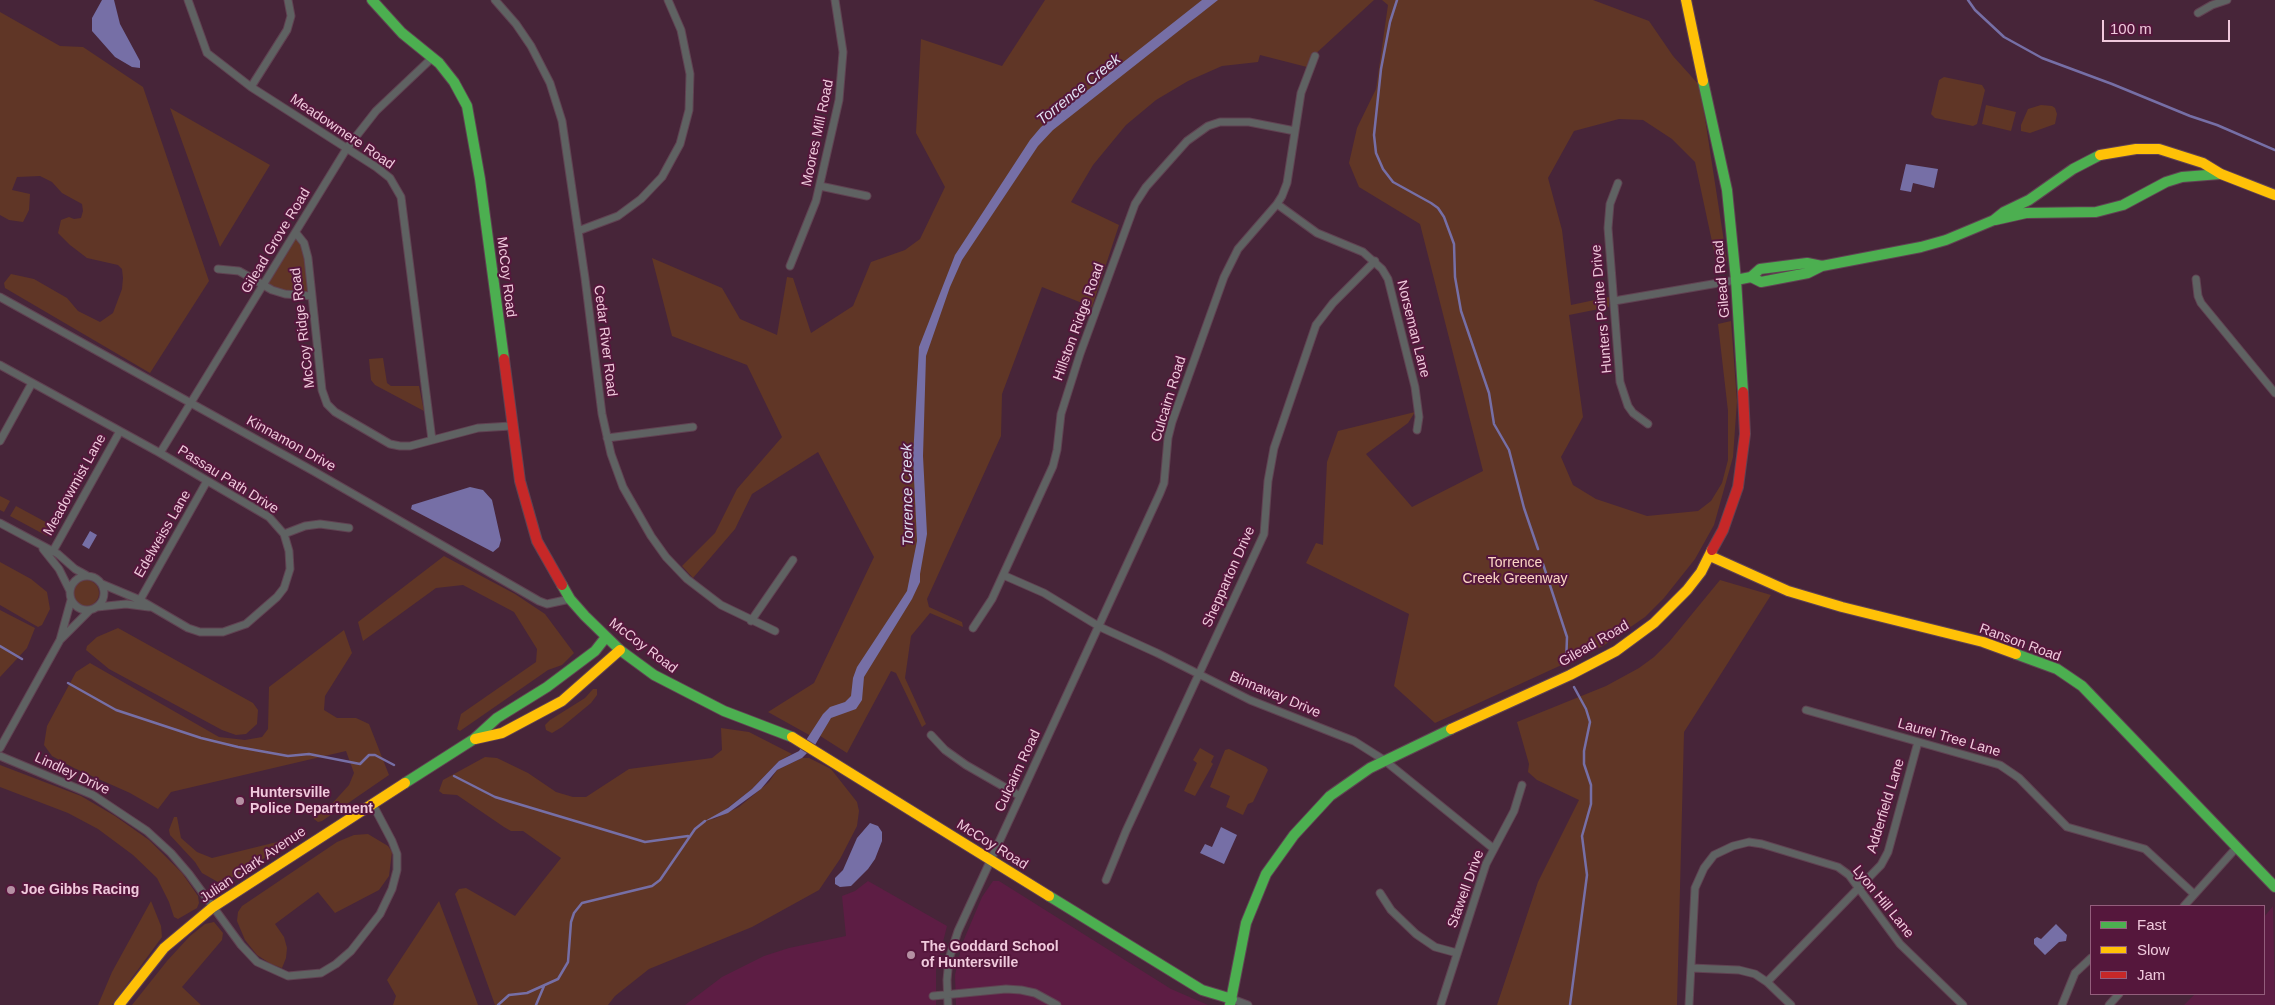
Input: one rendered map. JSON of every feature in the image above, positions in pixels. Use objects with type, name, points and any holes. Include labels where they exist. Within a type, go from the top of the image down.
[{"type":"main road","name":"McCoy Road","points":[[372,0],[385,16],[432,58],[454,82],[461,93],[472,125],[511,426],[520,481],[530,522],[547,560],[570,598],[620,650],[654,675],[724,711],[799,740],[1188,982],[1232,1003]]},
{"type":"main road","name":"Gilead Road","points":[[1232,1003],[1240,948],[1246,923],[1266,874],[1294,835],[1325,801],[1348,782],[1384,760],[1570,675],[1616,651],[1654,623],[1692,584],[1710,556],[1730,513],[1738,487],[1745,434],[1736,280],[1724,173],[1686,0]]},
{"type":"main road","points":[[1994,220],[2004,212],[2030,200],[2073,169],[2094,157],[2136,148],[2159,149],[2203,163],[2221,174],[2275,195]]},
{"type":"main road","points":[[1736,280],[1751,277],[1761,282],[1808,273],[1822,266],[1932,244],[1994,220],[2026,213],[2096,212],[2110,209],[2123,205],[2166,182],[2182,177],[2221,174]]},
{"type":"main road","name":"Ranson Road","points":[[1710,556],[1788,590],[1842,607],[1984,642],[2057,669],[2082,686],[2275,887]]},
{"type":"main road","name":"Julian Clark Avenue","points":[[119,1005],[164,948],[213,907],[474,739],[497,718],[547,687],[595,651],[606,637]]},
{"type":"main road","name":"Julian Clark Avenue","points":[[474,739],[502,732],[562,701],[620,650]]},
{"type":"street","name":"Meadowmere Road","points":[[188,0],[207,54],[251,87],[347,148],[390,178],[401,197],[432,440]]},
{"type":"street","points":[[251,87],[287,30],[291,16],[288,0]]},
{"type":"street","name":"Cedar River Road","points":[[495,0],[516,24],[531,46],[554,96],[566,141],[602,414],[616,470],[629,500],[666,557],[700,590],[721,605],[775,631]]},
{"type":"street","points":[[578,232],[618,216],[641,199],[670,166],[680,144],[689,110],[690,74],[681,30],[668,0]]},
{"type":"street","name":"Moores Mill Road","points":[[790,266],[810,219],[820,186],[839,100],[843,69],[842,40],[835,0]]},
{"type":"street","points":[[2198,13],[2212,5],[2227,0]]},
{"type":"street","name":"Culcairn Road","points":[[948,1005],[949,959],[953,945],[1160,494],[1164,483],[1168,438],[1172,422],[1224,277],[1238,248],[1278,204],[1286,183],[1304,80],[1315,56]]},
{"type":"street","name":"Gilead Grove Road","points":[[160,453],[347,148],[395,92],[432,58]]},
{"type":"street","name":"Hillston Ridge Road","points":[[973,628],[992,599],[1053,466],[1058,450],[1062,414],[1075,370],[1130,217],[1146,187],[1187,141],[1208,126],[1220,122],[1241,122],[1295,131]]},
{"type":"street","name":"Hunters Pointe Drive","points":[[1618,183],[1608,218],[1620,382],[1628,406],[1633,414],[1648,424]]},
{"type":"street","points":[[820,186],[867,196]]},
{"type":"street","name":"Norseman Lane","points":[[1278,204],[1317,233],[1358,249],[1375,261],[1388,279],[1415,387],[1419,417],[1417,430]]},
{"type":"street","name":"McCoy Ridge Road","points":[[296,233],[304,243],[306,250],[322,390],[328,404],[335,412],[390,444],[410,446],[478,428],[511,426]]},
{"type":"street","name":"Shepparton Drive","points":[[1106,880],[1126,831],[1264,534],[1274,448],[1316,325],[1328,308],[1375,261]]},
{"type":"street","points":[[218,269],[239,271],[264,286],[284,294],[312,296]]},
{"type":"street","points":[[2196,279],[2198,296],[2201,303],[2274,391]]},
{"type":"street","points":[[1614,301],[1736,280]]},
{"type":"street","name":"Kinnamon Drive","points":[[0,297],[416,529],[538,601],[547,604],[570,598]]},
{"type":"street","name":"Passau Path Drive","points":[[0,365],[160,453],[269,516],[284,534],[289,551],[290,569],[284,588],[270,605],[246,624],[223,632],[200,632],[188,628],[140,600],[102,584]]},
{"type":"street","points":[[0,441],[32,383]]},
{"type":"street","points":[[607,438],[693,427]]},
{"type":"street","name":"Meadowmist Lane","points":[[52,551],[120,431]]},
{"type":"street","name":"Edelweiss Lane","points":[[140,600],[207,481]]},
{"type":"street","points":[[0,523],[52,551],[75,569],[97,578],[102,584],[104,599],[60,640]]},
{"type":"street","points":[[284,534],[305,526],[320,524],[348,528]]},
{"type":"street","points":[[0,748],[60,640],[71,600],[70,591],[53,559],[40,545]]},
{"type":"street","points":[[752,621],[793,560]]},
{"type":"street","name":"Binnaway Drive","points":[[1003,574],[1044,593],[1100,627],[1199,673],[1250,700],[1354,741],[1384,760],[1494,849]]},
{"type":"street","points":[[70,591],[76,579],[87,575]]},
{"type":"street","points":[[71,600],[79,608],[94,608]]},
{"type":"street","name":"Passau Path Drive","points":[[94,608],[126,604],[154,609]]},
{"type":"street","name":"Laurel Tree Lane","points":[[1806,710],[2000,765],[2019,778],[2067,827],[2146,849],[2194,894]]},
{"type":"street","points":[[931,735],[945,750],[966,765],[1020,796]]},
{"type":"street","name":"Adderfield Lane","points":[[1767,982],[1857,887],[1881,865],[1888,852],[1918,742]]},
{"type":"street","name":"Lindley Drive","points":[[0,756],[93,795],[132,819],[171,853],[241,945],[257,962],[272,971],[288,976],[321,973],[336,964],[352,951],[380,914],[392,889],[397,870],[397,854],[372,803]]},
{"type":"street","name":"Stawell Drive","points":[[1441,1004],[1486,864],[1514,811],[1522,785]]},
{"type":"street","name":"Lyon Hill Lane","points":[[1690,1005],[1695,888],[1704,868],[1714,855],[1733,846],[1750,842],[1838,867],[1849,876],[1900,944],[1963,1005]]},
{"type":"street","points":[[2185,905],[2237,847]]},
{"type":"street","points":[[1380,893],[1390,910],[1416,934],[1435,947],[1457,953]]},
{"type":"street","points":[[2063,1004],[2075,973],[2090,959]]},
{"type":"street","points":[[1691,968],[1739,970],[1755,974],[1767,982],[1790,1005]]},
{"type":"street","points":[[934,996],[1021,990],[1035,993],[1057,1005]]},
{"type":"street","points":[[2109,1005],[2118,995]]},
{"type":"street","name":"McCoy Road","points":[[1232,1003],[1248,1005]]},
{"type":"shaded area","points":[[102,0],[114,0],[120,24],[140,61],[140,68],[132,67],[115,57],[92,31],[92,18]]},
{"type":"shaded area","points":[[1202,0],[1218,0],[1053,130],[1038,146],[962,260],[950,287],[926,356],[923,456],[927,534],[920,582],[912,599],[864,677],[862,700],[856,709],[831,718],[815,745],[802,758],[777,770],[761,789],[728,813],[703,822],[728,808],[752,789],[779,761],[799,751],[823,714],[830,707],[845,702],[851,696],[853,678],[857,667],[907,591],[917,541],[913,458],[919,347],[955,255],[1030,140],[1041,127]]},
{"type":"shaded area","points":[[1906,164],[1938,169],[1934,188],[1913,183],[1911,192],[1900,190]]},
{"type":"shaded area","points":[[470,487],[483,490],[492,500],[501,540],[499,547],[493,552],[411,509],[412,505]]},
{"type":"shaded area","points":[[90,531],[97,535],[89,549],[82,545]]},
{"type":"shaded area","points":[[870,823],[878,826],[882,832],[882,841],[875,859],[851,886],[840,887],[835,884],[835,878],[843,870],[857,838]]},
{"type":"shaded area","points":[[1221,827],[1237,835],[1224,864],[1200,853],[1205,844],[1212,847]]},
{"type":"shaded area","points":[[868,881],[947,926],[936,970],[936,1005],[685,1005],[722,977],[764,956],[789,948],[846,936],[842,896],[855,891]]},
{"type":"shaded area","points":[[993,881],[999,881],[1171,989],[1208,1005],[956,1005],[955,975],[962,944],[982,897]]},
{"type":"shaded area","points":[[2273,906],[2275,1005],[2184,1005],[2194,995],[2265,995],[2265,916]]},
{"type":"shaded area","points":[[2056,924],[2067,935],[2066,941],[2059,942],[2045,955],[2034,944],[2034,939],[2037,937],[2041,939]]},
{"type":"green space","points":[[1045,0],[1374,0],[1311,58],[1307,67],[1260,55],[1258,62],[1222,66],[1188,81],[1156,100],[1126,125],[1093,165],[1071,202],[1119,225],[1092,307],[1042,287],[1002,394],[1001,436],[927,599],[929,607],[962,622],[963,627],[930,613],[911,636],[905,678],[926,724],[922,727],[896,673],[891,671],[847,753],[814,732],[811,736],[768,712],[814,683],[874,557],[818,452],[752,494],[735,529],[693,578],[682,566],[715,533],[737,489],[782,437],[747,365],[672,336],[652,258],[722,288],[740,319],[777,335],[787,277],[793,278],[811,333],[853,306],[871,262],[905,250],[920,239],[945,187],[916,133],[921,39],[1002,66]]},
{"type":"green space","name":"Torrence Creek Greenway","points":[[1382,0],[1593,0],[1649,21],[1673,56],[1700,86],[1727,261],[1717,265],[1695,162],[1672,139],[1643,120],[1619,119],[1574,131],[1548,178],[1562,230],[1571,305],[1609,297],[1609,307],[1569,315],[1583,417],[1561,457],[1573,485],[1596,499],[1647,516],[1698,511],[1711,501],[1722,483],[1728,460],[1728,411],[1718,324],[1731,321],[1737,401],[1733,457],[1714,525],[1695,559],[1664,598],[1645,617],[1603,646],[1435,723],[1394,686],[1409,614],[1306,563],[1316,543],[1323,545],[1327,462],[1338,431],[1415,412],[1408,423],[1366,454],[1412,507],[1483,471],[1420,224],[1359,187],[1349,163],[1357,128],[1376,89],[1388,5]]},
{"type":"green space","points":[[0,12],[60,46],[83,47],[143,87],[209,281],[150,373],[5,288],[4,283],[11,274],[34,279],[67,298],[78,311],[100,322],[113,313],[122,289],[123,278],[122,269],[118,265],[87,258],[58,233],[61,220],[69,217],[74,219],[81,218],[83,211],[82,204],[62,193],[52,182],[40,176],[17,177],[12,190],[30,194],[29,210],[23,222],[9,220],[0,215]]},
{"type":"green space","points":[[1944,77],[1982,85],[1985,90],[1977,124],[1973,126],[1935,118],[1931,114],[1939,80]]},
{"type":"green space","points":[[1986,105],[2016,112],[2011,131],[1982,124]]},
{"type":"green space","points":[[2041,105],[2055,108],[2057,114],[2055,124],[2030,133],[2021,131],[2021,125],[2028,109]]},
{"type":"green space","points":[[170,108],[270,165],[220,247]]},
{"type":"green space","points":[[296,233],[304,243],[312,296],[298,296],[264,286]]},
{"type":"green space","points":[[383,358],[387,383],[391,386],[419,386],[424,411],[375,385],[371,380],[369,359]]},
{"type":"green space","points":[[0,496],[10,501],[4,512],[0,510]]},
{"type":"green space","points":[[16,506],[53,526],[47,536],[10,516]]},
{"type":"green space","points":[[444,556],[515,594],[545,614],[574,653],[562,665],[548,670],[460,731],[457,729],[461,714],[536,662],[537,649],[514,612],[463,585],[436,588],[363,641],[358,622]]},
{"type":"green space","points":[[0,562],[31,579],[47,592],[50,609],[42,625],[38,627],[0,605]]},
{"type":"green space","points":[[86,580],[95,584],[99,593],[95,602],[86,606],[77,602],[73,593],[77,584]]},
{"type":"green space","points":[[1720,580],[1771,595],[1684,732],[1677,1005],[1497,1005],[1538,882],[1579,800],[1537,780],[1528,772],[1529,764],[1517,722],[1606,686],[1639,668],[1654,657],[1669,642]]},
{"type":"green space","points":[[0,610],[35,628],[27,648],[0,677]]},
{"type":"green space","points":[[118,628],[253,703],[258,710],[257,724],[246,734],[236,735],[222,730],[109,669],[86,650],[87,646],[97,637]]},
{"type":"green space","points":[[344,630],[352,653],[325,696],[324,710],[337,718],[356,718],[369,724],[389,775],[322,821],[318,822],[314,819],[315,811],[329,807],[349,785],[354,773],[346,751],[171,792],[158,809],[130,793],[52,756],[44,745],[47,726],[76,672],[90,663],[219,737],[245,740],[262,737],[268,729],[269,687]]},
{"type":"green space","points":[[593,689],[597,689],[597,695],[591,703],[552,733],[546,730],[545,725],[550,720],[585,698]]},
{"type":"green space","points":[[721,728],[749,732],[792,754],[779,761],[752,789],[712,820],[739,807],[769,782],[777,770],[802,758],[809,758],[831,769],[857,802],[859,811],[857,826],[840,859],[819,890],[752,927],[649,969],[615,996],[608,1005],[495,1005],[455,894],[459,889],[466,888],[515,916],[561,858],[523,831],[511,831],[457,795],[443,794],[439,791],[443,780],[485,757],[497,758],[528,773],[556,792],[573,797],[586,797],[629,769],[712,758],[722,750]]},
{"type":"green space","points":[[1200,748],[1214,756],[1211,762],[1213,764],[1195,796],[1184,791],[1197,763],[1193,760]]},
{"type":"green space","points":[[1229,749],[1266,767],[1268,770],[1253,802],[1248,804],[1243,815],[1226,807],[1230,796],[1210,787],[1225,750]]},
{"type":"green space","points":[[0,765],[81,796],[115,816],[149,840],[182,873],[198,896],[199,903],[197,908],[178,919],[174,917],[157,878],[133,855],[98,829],[68,813],[0,787]]},
{"type":"green space","points":[[174,817],[177,817],[181,838],[197,852],[212,858],[277,842],[294,832],[297,834],[296,838],[236,876],[218,882],[202,873],[195,862],[170,835],[169,830]]},
{"type":"green space","points":[[368,834],[388,846],[392,852],[389,876],[379,890],[335,913],[318,892],[275,924],[284,937],[287,948],[282,968],[271,964],[257,955],[245,940],[237,921],[238,912],[242,906],[337,842],[354,835]]},
{"type":"green space","points":[[151,901],[161,926],[162,937],[112,1005],[98,1005],[112,972]]},
{"type":"green space","points":[[439,901],[478,1005],[393,1005],[396,996],[387,980]]},
{"type":"green space","points":[[214,922],[223,933],[222,940],[182,987],[201,1005],[132,1005],[167,961],[190,936],[205,924]]},
{"type":"waterway","points":[[1397,0],[1390,22],[1381,69],[1374,135],[1376,153],[1383,169],[1393,182],[1431,203],[1438,208],[1444,217],[1454,244],[1455,277],[1461,311],[1489,393],[1494,424],[1509,450],[1524,508],[1538,549]]},
{"type":"waterway","points":[[1968,0],[1975,10],[2004,37],[2042,58],[2217,125],[2275,150]]},
{"type":"waterway","points":[[1543,564],[1567,637],[1566,665]]},
{"type":"waterway","points":[[0,646],[22,659]]},
{"type":"waterway","points":[[68,683],[116,710],[201,738],[288,756],[309,754],[360,764],[369,755],[375,755],[394,765]]},
{"type":"waterway","points":[[1570,1005],[1587,875],[1582,836],[1591,804],[1591,785],[1584,764],[1584,751],[1590,722],[1586,709],[1574,687]]},
{"type":"waterway","points":[[454,776],[495,797],[645,842],[688,836]]},
{"type":"waterway","name":"Torrence Creek","points":[[498,1005],[509,995],[527,993],[558,979],[568,962],[571,922],[574,913],[582,903],[652,886],[660,880],[695,829],[705,821]]},
{"type":"waterway","points":[[536,1005],[544,986]]},
{"type":"traffic: fast","points":[[372,0],[402,33],[439,63],[454,82],[467,106],[480,179],[504,359]]},
{"type":"traffic: fast","points":[[1703,81],[1727,190],[1736,280],[1743,392]]},
{"type":"traffic: fast","points":[[1751,277],[1761,282],[1808,273],[1822,266],[1921,247],[1946,240],[1994,220],[2004,212],[2029,200],[2073,169],[2100,155]]},
{"type":"traffic: fast","points":[[1995,220],[2026,213],[2096,212],[2123,205],[2166,182],[2182,177],[2220,174]]},
{"type":"traffic: fast","points":[[1736,280],[1751,277],[1760,269],[1807,263],[1822,266]]},
{"type":"traffic: fast","points":[[562,585],[570,599],[585,616],[620,650],[654,675],[724,711],[792,737]]},
{"type":"traffic: fast","points":[[405,783],[474,739],[497,718],[547,687],[595,651],[606,637]]},
{"type":"traffic: fast","points":[[2016,654],[2057,669],[2082,686],[2275,887]]},
{"type":"traffic: fast","points":[[1230,1005],[1246,923],[1266,874],[1294,835],[1330,796],[1370,768],[1451,729]]},
{"type":"traffic: fast","points":[[1049,896],[1202,990],[1232,999]]},
{"type":"traffic: slow","points":[[1686,0],[1703,81]]},
{"type":"traffic: slow","points":[[2100,155],[2136,149],[2159,149],[2203,163],[2221,174],[2275,195]]},
{"type":"traffic: slow","points":[[1451,729],[1570,675],[1616,651],[1654,623],[1687,590],[1701,572],[1712,550]]},
{"type":"traffic: slow","points":[[1710,556],[1788,591],[1842,607],[1983,642],[2016,654]]},
{"type":"traffic: slow","points":[[475,739],[502,733],[562,701],[620,650]]},
{"type":"traffic: slow","points":[[792,737],[1049,896]]},
{"type":"traffic: slow","points":[[119,1005],[164,948],[213,907],[405,783]]},
{"type":"traffic: jam","points":[[504,359],[520,481],[537,541],[562,585]]},
{"type":"traffic: jam","points":[[1712,550],[1723,530],[1738,487],[1745,434],[1743,392]]},
{"type":"place","name":"Huntersville Police Department","points":[[240,801]]},
{"type":"place","name":"Joe Gibbs Racing","points":[[11,890]]},
{"type":"place","name":"The Goddard School of Huntersville","points":[[911,955]]}]
